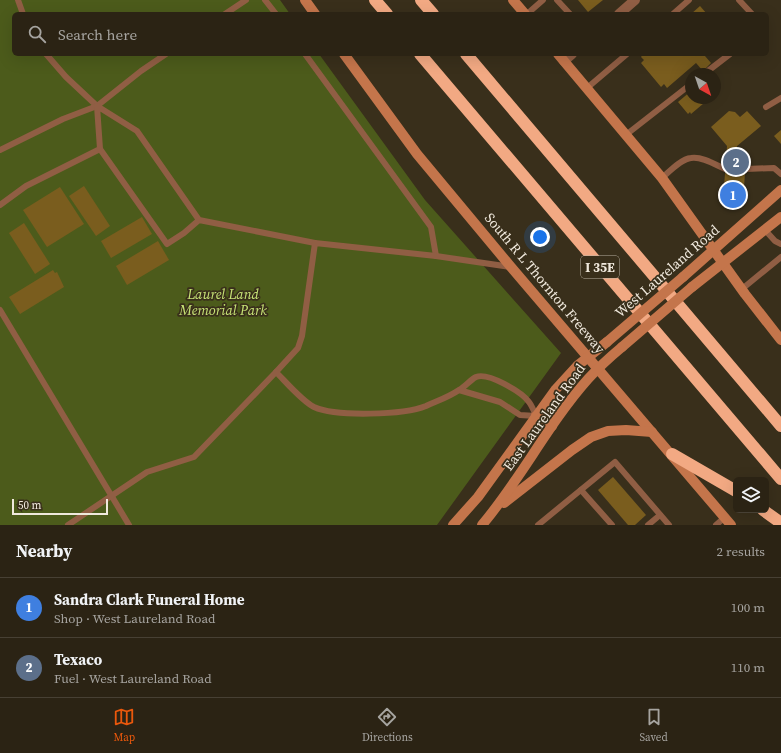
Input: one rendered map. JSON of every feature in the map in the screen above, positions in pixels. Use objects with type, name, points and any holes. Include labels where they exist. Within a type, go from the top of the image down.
[{"type":"highway","points":[[375,0],[385,12]]},
{"type":"highway","points":[[421,0],[431,12]]},
{"type":"highway","name":"I 35E","points":[[422,56],[781,479]]},
{"type":"highway","name":"I 35E","points":[[468,56],[781,426]]},
{"type":"highway","points":[[672,454],[733,489]]},
{"type":"highway","points":[[767,513],[781,523]]},
{"type":"main road","points":[[305,0],[314,12]]},
{"type":"main road","points":[[513,0],[524,12]]},
{"type":"main road","name":"South R L Thornton Freeway","points":[[345,56],[417,154],[511,268],[728,521]]},
{"type":"main road","points":[[561,58],[627,134],[662,178],[742,289],[780,337]]},
{"type":"main road","name":"West Laureland Road","points":[[588,357],[683,277],[781,190]]},
{"type":"main road","name":"West Laureland Road","points":[[692,287],[781,217]]},
{"type":"main road","name":"East Laureland Road","points":[[482,525],[496,509],[552,426],[585,382],[622,347],[692,287]]},
{"type":"main road","name":"East Laureland Road","points":[[453,525],[478,497],[556,389],[588,357]]},
{"type":"main road","points":[[536,416],[552,426]]},
{"type":"main road","points":[[496,509],[591,437],[614,431],[635,430],[652,432]]},
{"type":"street","points":[[621,12],[635,0]]},
{"type":"lane","points":[[18,0],[22,12]]},
{"type":"lane","points":[[228,12],[246,0]]},
{"type":"lane","points":[[266,0],[275,12]]},
{"type":"lane","points":[[528,12],[543,0]]},
{"type":"lane","points":[[557,0],[568,12]]},
{"type":"lane","points":[[675,12],[689,0]]},
{"type":"lane","points":[[739,0],[750,12]]},
{"type":"lane","points":[[48,56],[66,77],[97,106],[137,131],[199,220],[314,242],[436,256],[511,268]]},
{"type":"lane","points":[[0,150],[63,119],[97,106],[141,71],[163,56]]},
{"type":"lane","points":[[306,56],[431,227],[436,256]]},
{"type":"lane","points":[[587,88],[624,56]]},
{"type":"lane","points":[[712,68],[727,56]]},
{"type":"lane","points":[[627,134],[685,89]]},
{"type":"lane","points":[[766,107],[781,98]]},
{"type":"lane","points":[[97,106],[100,149],[166,244],[184,233],[199,220]]},
{"type":"lane","points":[[0,205],[26,186],[100,149]]},
{"type":"lane","points":[[662,178],[684,160],[691,158],[700,159],[725,169]]},
{"type":"lane","points":[[746,169],[774,168],[781,174]]},
{"type":"lane","points":[[765,230],[775,241],[781,244]]},
{"type":"lane","points":[[68,525],[147,472],[194,456],[298,348],[302,336],[314,242]]},
{"type":"lane","points":[[742,289],[781,257]]},
{"type":"lane","points":[[0,310],[110,496],[129,525]]},
{"type":"lane","points":[[276,372],[298,395],[314,407],[337,412],[383,414],[424,407],[459,390],[476,377],[488,376],[502,382],[529,401],[536,416],[520,415],[500,402],[459,390]]},
{"type":"lane","points":[[538,525],[615,462],[669,525]]},
{"type":"lane","points":[[581,490],[612,525]]},
{"type":"lane","points":[[648,525],[660,515]]},
{"type":"lane","points":[[716,525],[728,521]]},
{"type":"green space","name":"Laurel Land Memorial Park","points":[[0,0],[280,0],[289,12],[12,12],[12,56],[320,56],[425,200],[561,353],[437,525],[0,525]]},
{"type":"building","points":[[578,0],[603,0],[588,12]]},
{"type":"building","points":[[700,6],[705,12],[693,12]]},
{"type":"building","points":[[642,56],[705,56],[711,63],[706,68],[700,68],[696,63],[690,68],[685,68],[685,72],[667,88],[664,84],[661,87],[641,63],[644,60]]},
{"type":"building","points":[[685,96],[685,104],[703,104],[691,114],[690,112],[688,114],[678,102]]},
{"type":"building","points":[[729,111],[735,112],[740,117],[747,111],[761,126],[737,146],[736,156],[746,156],[744,188],[724,187],[727,146],[711,127]]},
{"type":"building","points":[[781,130],[781,144],[774,136]]},
{"type":"building","points":[[84,186],[110,226],[96,236],[69,196]]},
{"type":"building","points":[[60,187],[84,224],[47,247],[23,210]]},
{"type":"building","points":[[142,217],[152,234],[111,258],[101,241]]},
{"type":"building","points":[[24,223],[50,264],[35,274],[9,233]]},
{"type":"building","points":[[158,241],[169,260],[127,285],[116,266]]},
{"type":"building","points":[[53,270],[55,273],[57,272],[64,287],[20,314],[9,297]]},
{"type":"building","points":[[613,477],[646,515],[635,525],[628,525],[598,490]]},
{"type":"place","name":"Texaco","points":[[736,162]]},
{"type":"place","name":"Sandra Clark Funeral Home","points":[[733,195]]}]
